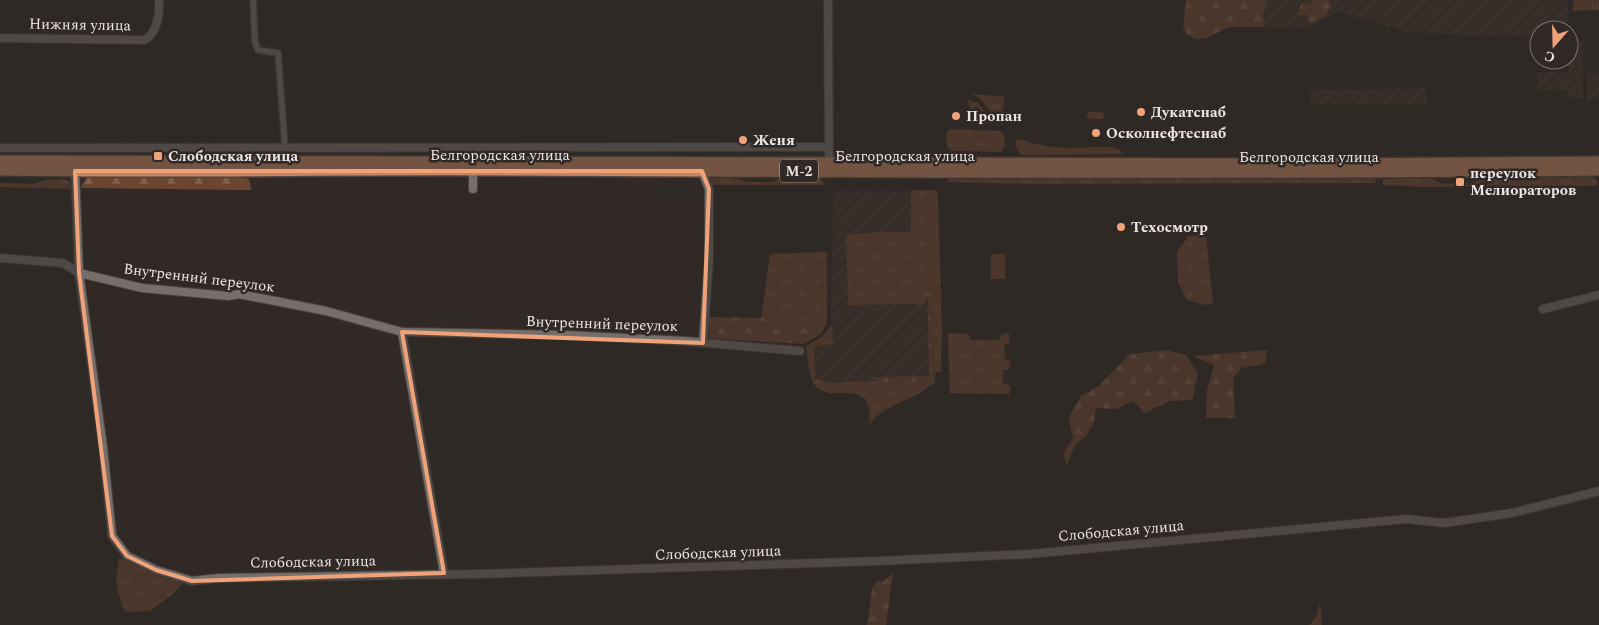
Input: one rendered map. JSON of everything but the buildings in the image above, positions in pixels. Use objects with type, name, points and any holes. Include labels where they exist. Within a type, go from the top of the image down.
[{"type":"main road","name":"Белгородская улица","points":[[0,161],[472,166],[702,172],[1377,173],[1599,170]]},
{"type":"main road","name":"Белгородская улица","points":[[0,170],[75,171],[829,162],[1347,164],[1599,162]]},
{"type":"street","name":"Нижняя улица","points":[[0,38],[144,40],[150,37],[154,31],[159,0]]},
{"type":"street","points":[[253,0],[255,42],[258,50],[278,53],[285,147]]},
{"type":"street","points":[[828,0],[829,162]]},
{"type":"street","points":[[472,147],[473,189]]},
{"type":"street","points":[[0,148],[829,147]]},
{"type":"street","points":[[85,149],[85,162]]},
{"type":"street","name":"Слободская улица","points":[[75,171],[79,273],[103,447],[112,536],[128,556],[156,570],[192,581],[219,578],[444,573],[478,574],[1030,554],[1406,519],[1444,523],[1512,513],[1599,492]]},
{"type":"street","points":[[702,172],[709,189],[709,260],[703,343]]},
{"type":"street","points":[[0,258],[63,264],[79,273]]},
{"type":"street","name":"Внутренний переулок","points":[[79,273],[142,288],[228,296],[238,294],[326,311],[402,332],[565,335],[800,351]]},
{"type":"street","points":[[1543,309],[1599,295]]},
{"type":"street","points":[[402,332],[444,573]]},
{"type":"highlighted area","points":[[75,171],[702,171],[709,189],[703,343],[402,332],[444,573],[192,581],[156,570],[127,556],[112,536],[79,273]]},
{"type":"shaded area","points":[[1186,0],[1568,0],[1567,20],[1529,20],[1529,35],[1509,37],[1409,32],[1337,12],[1308,27],[1228,27],[1207,38],[1196,39],[1186,34],[1184,27]]},
{"type":"shaded area","points":[[1579,42],[1583,42],[1583,98],[1568,98],[1568,90],[1537,90],[1537,72],[1569,72],[1569,70],[1579,70]]},
{"type":"shaded area","points":[[1587,73],[1599,73],[1599,97],[1587,101]]},
{"type":"shaded area","points":[[1426,88],[1426,104],[1311,105],[1310,90]]},
{"type":"shaded area","points":[[833,191],[930,191],[934,381],[819,385],[812,377],[811,345],[831,332]]},
{"type":"green space","points":[[1186,0],[1267,1],[1263,12],[1264,27],[1228,27],[1207,38],[1196,39],[1186,34],[1183,27]]},
{"type":"green space","points":[[1314,0],[1329,0],[1331,4],[1326,16],[1309,24],[1308,15],[1298,15],[1301,3],[1311,4]]},
{"type":"green space","points":[[1573,0],[1599,0],[1599,10],[1573,11]]},
{"type":"green space","points":[[972,94],[1004,97],[1002,125],[998,123],[981,99]]},
{"type":"green space","points":[[967,100],[978,103],[992,120],[991,123],[972,122],[971,115],[976,118],[979,117],[981,111],[978,107],[971,109]]},
{"type":"green space","points":[[1089,112],[1102,112],[1104,117],[1100,120],[1092,120],[1086,115]]},
{"type":"green space","points":[[949,129],[1000,131],[1004,135],[1005,145],[1001,152],[951,151],[946,140]]},
{"type":"green space","points":[[1019,139],[1057,147],[1111,148],[1121,151],[1122,154],[1021,155],[1016,147],[1016,141]]},
{"type":"green space","points":[[714,174],[730,176],[748,182],[772,182],[787,175],[818,176],[826,185],[711,185],[711,177]]},
{"type":"green space","points":[[1372,175],[1376,178],[1375,183],[1032,184],[947,182],[950,176]]},
{"type":"green space","points":[[87,177],[245,178],[249,179],[251,190],[81,188]]},
{"type":"green space","points":[[1428,177],[1443,184],[1470,183],[1487,178],[1593,177],[1597,180],[1598,186],[1421,187],[1383,185],[1383,180],[1385,179]]},
{"type":"green space","points":[[62,179],[69,181],[71,189],[0,187],[0,183],[34,184],[46,180]]},
{"type":"green space","points":[[913,190],[936,190],[938,193],[942,329],[941,372],[936,372],[935,378],[932,332],[933,292],[920,293],[916,304],[848,305],[846,235],[911,232],[911,192]]},
{"type":"green space","points":[[1188,236],[1206,236],[1213,303],[1205,305],[1186,299],[1178,282],[1177,252]]},
{"type":"green space","points":[[827,252],[827,323],[821,334],[815,323],[761,318],[770,254]]},
{"type":"green space","points":[[991,254],[1005,254],[1005,279],[991,279]]},
{"type":"green space","points":[[933,292],[932,332],[935,381],[877,383],[871,377],[929,376],[928,298],[921,307],[916,304],[920,293]]},
{"type":"green space","points":[[709,317],[761,318],[815,323],[821,334],[804,344],[706,338]]},
{"type":"green space","points":[[832,325],[833,344],[814,346],[815,379],[823,380],[824,383],[934,381],[934,383],[919,393],[883,411],[869,425],[869,407],[864,398],[858,394],[827,392],[820,390],[814,384],[809,371],[806,346],[822,337]]},
{"type":"green space","points":[[948,333],[969,334],[970,340],[999,340],[1001,335],[1006,333],[1010,335],[1009,343],[1004,345],[1005,359],[1011,363],[1009,369],[1003,370],[1003,383],[1008,384],[1011,388],[1009,394],[950,393]]},
{"type":"green space","points":[[1166,350],[1186,355],[1198,374],[1192,400],[1169,401],[1145,413],[1133,401],[1116,409],[1096,408],[1094,423],[1086,436],[1075,445],[1067,465],[1063,454],[1073,438],[1069,417],[1081,396],[1099,386],[1130,354]]},
{"type":"green space","points":[[1267,350],[1265,364],[1241,368],[1233,379],[1235,418],[1206,418],[1207,390],[1214,365],[1193,356]]},
{"type":"green space","points":[[119,559],[128,560],[151,572],[181,581],[182,584],[174,593],[150,611],[125,612],[117,586]]},
{"type":"green space","points":[[893,573],[886,625],[867,625],[872,589],[876,581],[884,581]]},
{"type":"green space","points":[[1320,602],[1322,625],[1309,625],[1316,618]]},
{"type":"place","name":"Дукатснаб","points":[[1141,112]]},
{"type":"place","name":"Пропан","points":[[956,116]]},
{"type":"place","name":"Осколнефтеснаб","points":[[1096,133]]},
{"type":"place","name":"Женя","points":[[743,140]]},
{"type":"place","name":"Слободская улица","points":[[158,156]]},
{"type":"place","name":"переулок Мелиораторов","points":[[1460,182]]},
{"type":"place","name":"Техосмотр","points":[[1121,227]]}]
